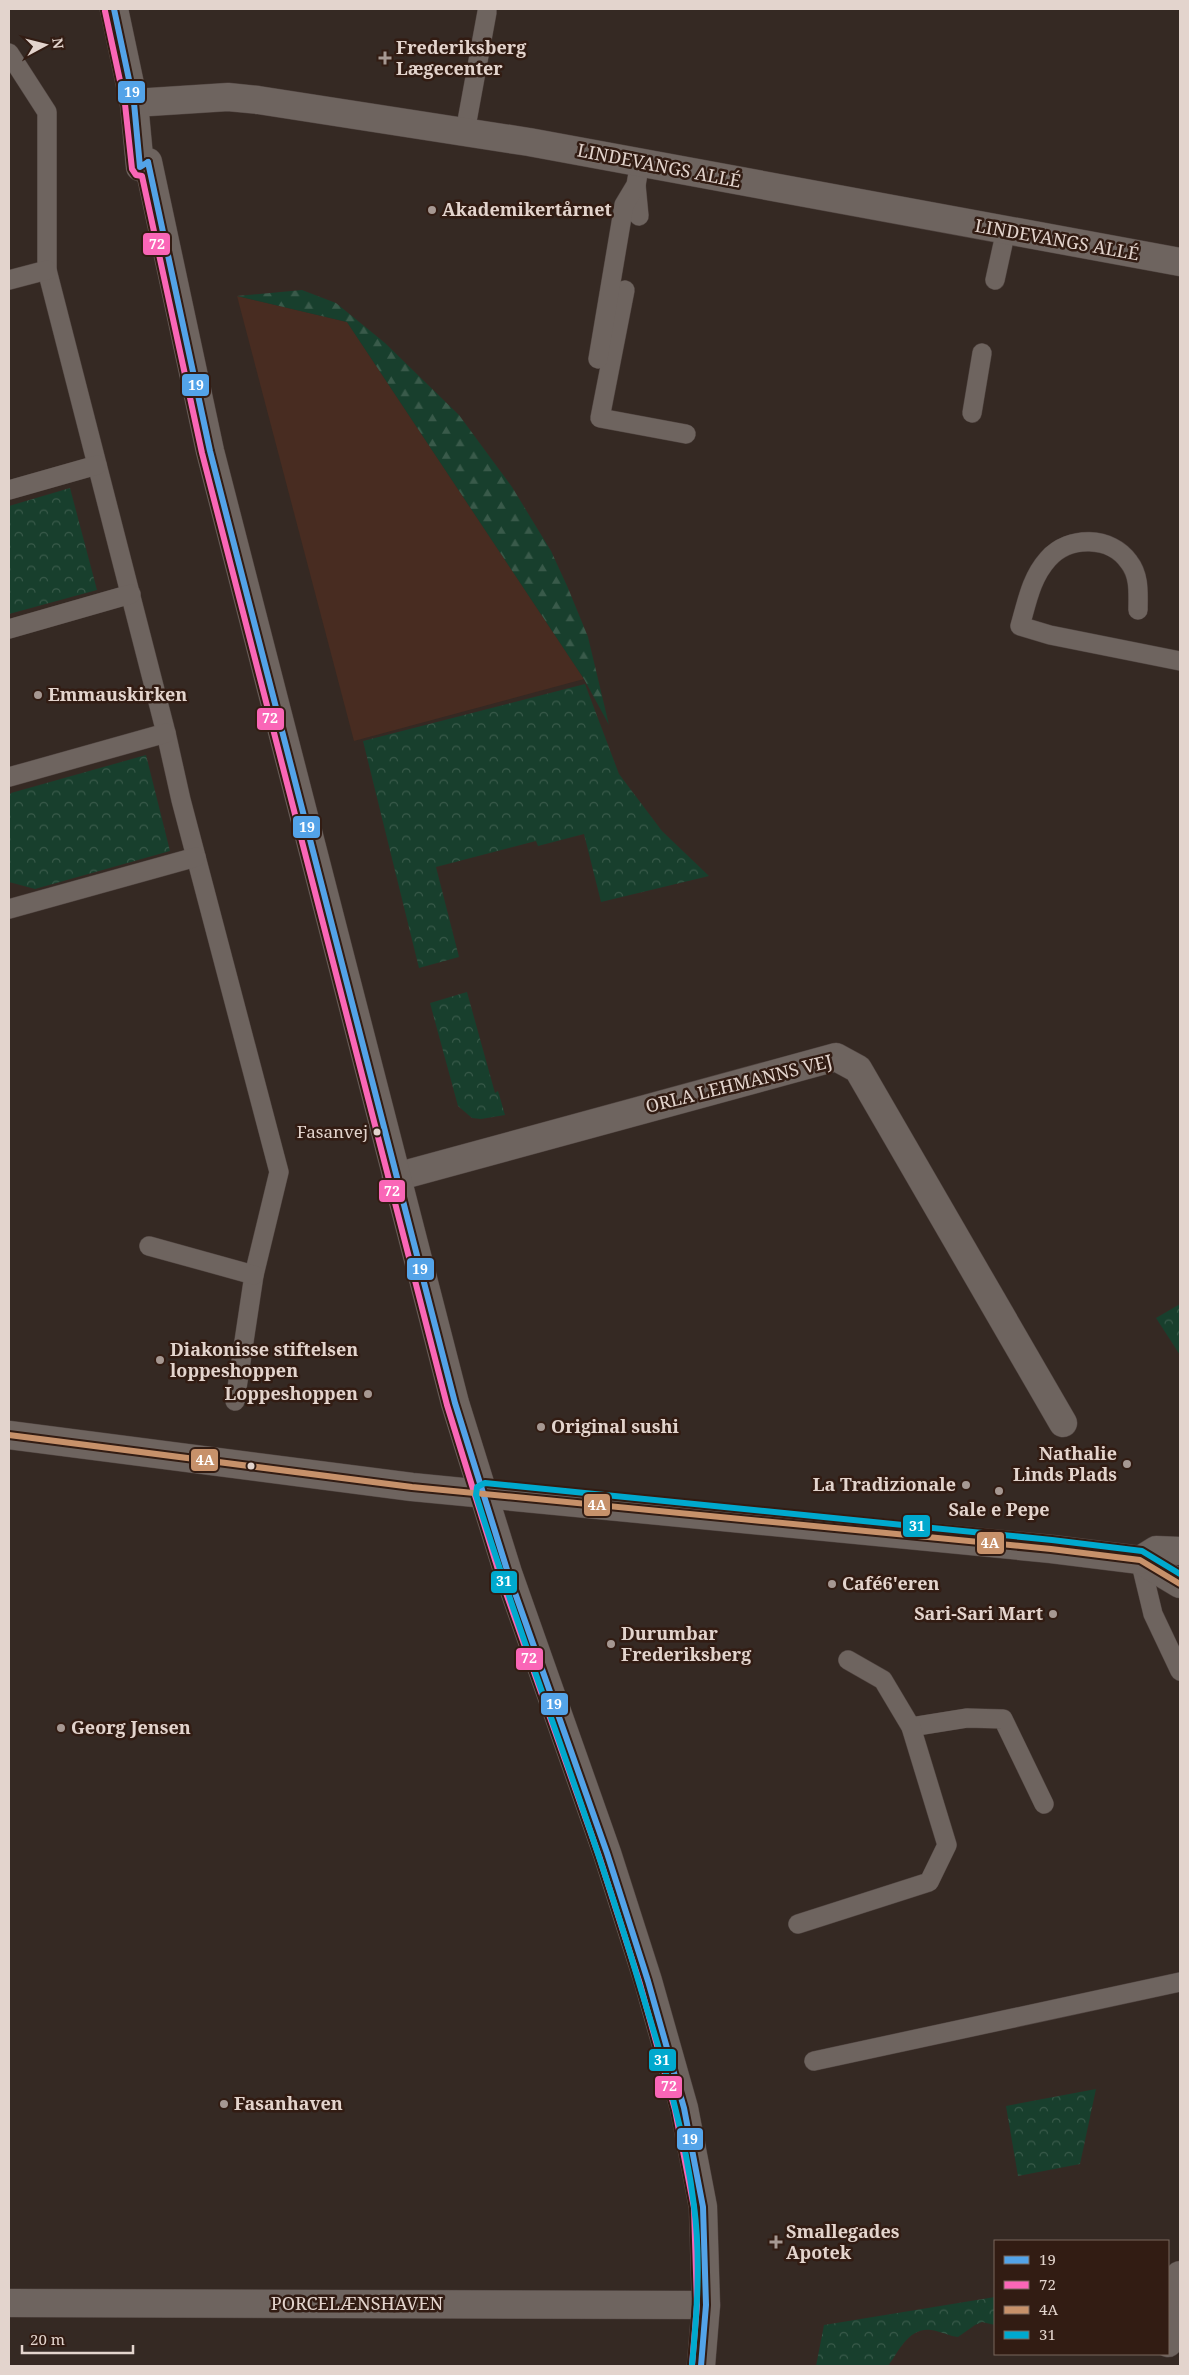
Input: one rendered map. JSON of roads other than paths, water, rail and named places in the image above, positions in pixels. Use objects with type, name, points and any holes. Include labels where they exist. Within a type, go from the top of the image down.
[{"type":"street","points":[[114,9],[134,103],[140,167],[148,162],[210,450],[455,1403],[508,1574],[607,1853],[648,1981],[684,2108],[704,2207],[706,2305],[701,2366]]},
{"type":"street","name":"LINDEVANGS ALLÉ","points":[[134,103],[228,97],[258,100],[465,132],[638,174],[1006,230],[1180,262]]},
{"type":"street","name":"ORLA LEHMANNS VEJ","points":[[396,1177],[836,1057],[858,1069],[1063,1423]]},
{"type":"street","points":[[9,1435],[399,1486],[484,1492],[1042,1548],[1140,1560],[1180,1584]]},
{"type":"street","points":[[1140,1560],[1156,1550],[1180,1552]]},
{"type":"street","points":[[1169,2337],[1180,2275]]},
{"type":"street","name":"PORCELÆNSHAVEN","points":[[9,2303],[706,2305]]},
{"type":"lane","points":[[465,132],[487,12]]},
{"type":"lane","points":[[9,54],[47,112],[47,270],[196,857],[279,1172],[254,1276],[235,1401]]},
{"type":"lane","points":[[638,174],[639,216]]},
{"type":"lane","points":[[598,359],[624,205],[638,174]]},
{"type":"lane","points":[[996,280],[1006,230]]},
{"type":"lane","points":[[9,280],[47,270]]},
{"type":"lane","points":[[625,290],[600,418],[686,434]]},
{"type":"lane","points":[[972,413],[982,353]]},
{"type":"lane","points":[[9,490],[97,465]]},
{"type":"lane","points":[[1138,610],[1138,582],[1130,562],[1118,551],[1094,540],[1069,545],[1049,558],[1033,581],[1020,626],[1050,635],[1180,661]]},
{"type":"lane","points":[[9,628],[130,594]]},
{"type":"lane","points":[[9,777],[166,733]]},
{"type":"lane","points":[[9,909],[196,857]]},
{"type":"lane","points":[[149,1246],[254,1276]]},
{"type":"lane","points":[[1140,1560],[1153,1614],[1180,1671]]},
{"type":"lane","points":[[798,1924],[928,1882],[947,1845],[911,1727],[883,1680],[848,1660]]},
{"type":"lane","points":[[911,1727],[967,1718],[1003,1719],[1044,1804]]},
{"type":"lane","points":[[814,2061],[1180,1982]]},
{"type":"place","name":"Frederiksberg Lægecenter","points":[[385,58]]},
{"type":"place","name":"Akademikertårnet","points":[[432,210]]},
{"type":"place","name":"Emmauskirken","points":[[38,695]]},
{"type":"place","name":"Fasanvej","points":[[377,1132]]},
{"type":"place","name":"Diakonisse stiftelsen loppeshoppen","points":[[160,1360]]},
{"type":"place","name":"Loppeshoppen","points":[[368,1394]]},
{"type":"place","name":"Original sushi","points":[[541,1427]]},
{"type":"place","name":"Nathalie Linds Plads","points":[[1127,1464]]},
{"type":"place","name":"La Tradizionale","points":[[966,1485]]},
{"type":"place","name":"Sale e Pepe","points":[[999,1491]]},
{"type":"place","name":"Café6'eren","points":[[832,1584]]},
{"type":"place","name":"Sari-Sari Mart","points":[[1053,1614]]},
{"type":"place","name":"Durumbar Frederiksberg","points":[[611,1644]]},
{"type":"place","name":"Georg Jensen","points":[[61,1728]]},
{"type":"place","name":"Fasanhaven","points":[[224,2104]]},
{"type":"place","name":"Smallegades Apotek","points":[[776,2242]]}]
